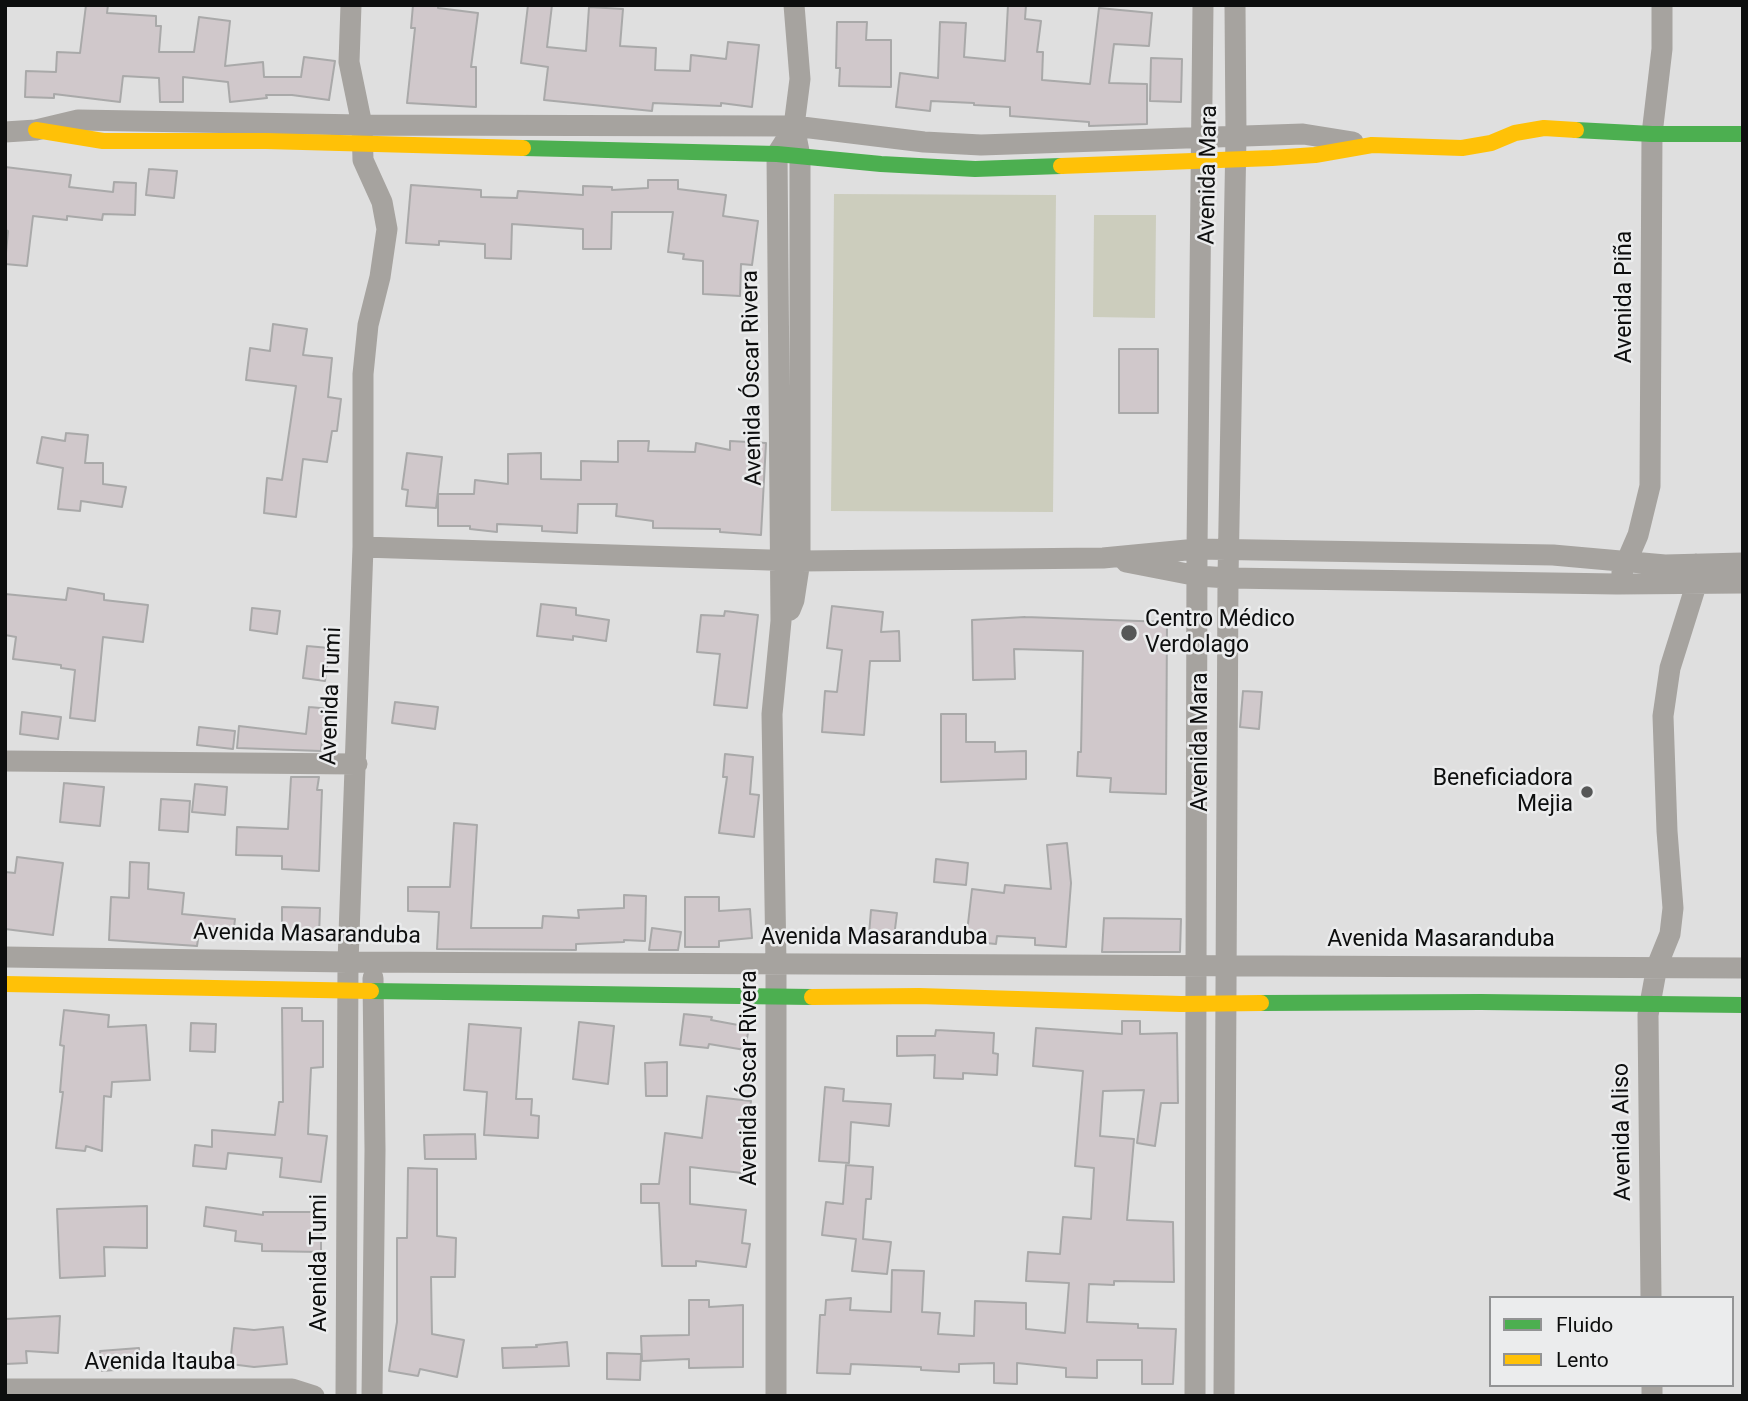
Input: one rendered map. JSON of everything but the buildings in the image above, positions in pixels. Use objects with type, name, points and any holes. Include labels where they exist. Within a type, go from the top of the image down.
[{"type":"street","name":"Avenida Tumi","points":[[346,1396],[347,990],[363,547],[363,374],[368,325],[380,276],[387,229],[382,202],[363,160],[362,134],[349,62],[351,5]]},
{"type":"street","name":"Avenida Óscar Rivera","points":[[791,561],[800,156],[794,126],[800,79],[794,5]]},
{"type":"street","name":"Avenida Mara","points":[[1195,1396],[1203,5]]},
{"type":"street","name":"Avenida Mara","points":[[1224,1396],[1228,578],[1236,160],[1235,5]]},
{"type":"street","name":"Avenida Piña","points":[[1617,584],[1638,535],[1650,486],[1652,134],[1662,49],[1662,5]]},
{"type":"street","points":[[5,132],[36,130],[78,120],[777,154],[881,164],[975,169],[1236,160],[1315,155],[1372,145]]},
{"type":"street","points":[[362,134],[794,126],[924,142],[981,145],[1303,134],[1372,145],[1462,148],[1544,128],[1652,134],[1743,134]]},
{"type":"street","name":"Avenida Óscar Rivera","points":[[776,1396],[776,964],[772,714],[780,635],[794,600],[777,154],[794,126]]},
{"type":"street","points":[[363,547],[791,561],[1103,558],[1198,549],[1553,555],[1626,562],[1743,583]]},
{"type":"street","points":[[1103,558],[1198,576],[1228,578],[1617,584],[1696,573],[1743,563]]},
{"type":"street","name":"Avenida Aliso","points":[[1651,1296],[1648,1015],[1657,966],[1670,934],[1673,908],[1663,716],[1670,668],[1696,573]]},
{"type":"street","points":[[5,761],[357,764]]},
{"type":"street","name":"Avenida Masaranduba","points":[[5,957],[348,962],[1743,968]]},
{"type":"street","points":[[372,1396],[375,1150],[373,962]]},
{"type":"street","points":[[5,984],[776,997],[919,996],[1197,1004],[1467,1002],[1743,1005]]},
{"type":"street","name":"Avenida Itauba","points":[[5,1389],[292,1389],[314,1396]]},
{"type":"green space","points":[[834,194],[1056,195],[1053,512],[831,511]]},
{"type":"green space","points":[[1094,215],[1156,215],[1155,318],[1093,317]]},
{"type":"traffic: fast","points":[[1576,130],[1652,134],[1743,134]]},
{"type":"traffic: fast","points":[[523,148],[777,154],[881,164],[975,169],[1061,166]]},
{"type":"traffic: fast","points":[[371,991],[812,997]]},
{"type":"traffic: fast","points":[[1261,1003],[1743,1005]]},
{"type":"traffic: slow","points":[[1061,166],[1272,158],[1315,155],[1372,145],[1462,148],[1544,128],[1576,130]]},
{"type":"traffic: slow","points":[[36,130],[103,141],[266,141],[523,148]]},
{"type":"traffic: slow","points":[[5,984],[371,991]]},
{"type":"traffic: slow","points":[[812,997],[919,996],[1181,1004],[1261,1003]]},
{"type":"place","name":"Centro Médico Verdolago","points":[[1129,633]]},
{"type":"place","name":"Beneficiadora Mejia","points":[[1587,792]]}]
